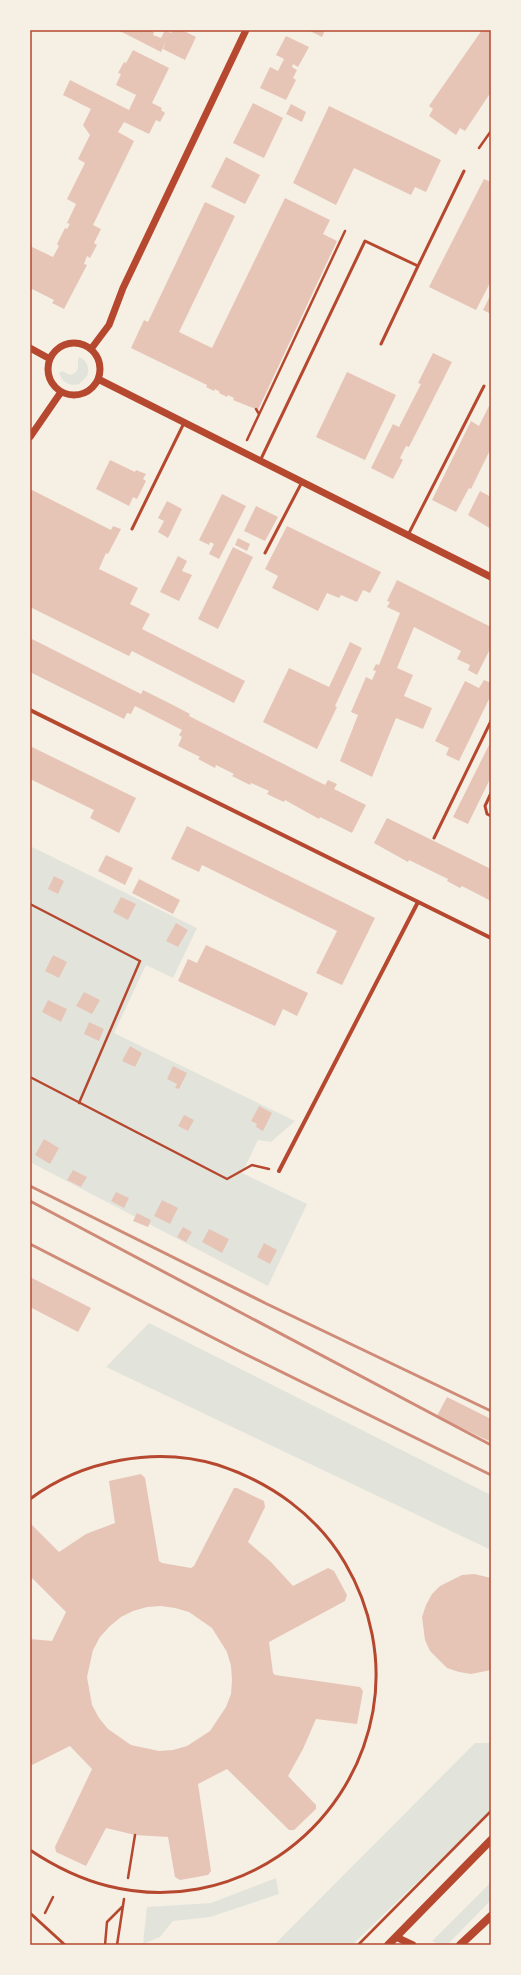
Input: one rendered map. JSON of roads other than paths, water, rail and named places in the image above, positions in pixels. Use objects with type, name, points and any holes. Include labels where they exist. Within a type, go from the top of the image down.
[{"type":"main road","points":[[388,1945],[491,1840]]},
{"type":"main road","points":[[460,1945],[491,1916]]},
{"type":"street","points":[[90,349],[109,324],[123,288],[246,30]]},
{"type":"street","points":[[71,343],[82,344],[90,349],[96,356],[100,365],[98,379],[91,389],[84,393],[75,395],[61,392],[49,377],[48,368],[50,359],[60,348],[71,343]]},
{"type":"street","points":[[30,348],[50,359]]},
{"type":"street","points":[[98,379],[491,577]]},
{"type":"street","points":[[30,437],[61,392]]},
{"type":"street","points":[[30,710],[491,938]]},
{"type":"street","points":[[279,1171],[418,902]]},
{"type":"street","points":[[396,1938],[400,1945]]},
{"type":"street","points":[[396,1938],[413,1945]]},
{"type":"lane","points":[[381,344],[464,171]]},
{"type":"lane","points":[[260,461],[365,241],[418,266]]},
{"type":"lane","points":[[408,535],[484,386]]},
{"type":"lane","points":[[132,529],[184,423]]},
{"type":"lane","points":[[265,553],[302,482]]},
{"type":"lane","points":[[434,838],[491,721]]},
{"type":"lane","points":[[491,793],[485,806],[487,814],[491,816]]},
{"type":"lane","points":[[30,1499],[68,1477],[91,1468],[117,1461],[140,1458],[165,1457],[197,1461],[232,1470],[257,1481],[286,1498],[301,1510],[328,1539],[345,1563],[362,1596],[369,1618],[374,1640],[376,1682],[371,1724],[365,1746],[348,1783],[335,1803],[321,1820],[300,1840],[270,1862],[251,1872],[214,1886],[192,1890],[151,1892],[130,1890],[90,1881],[70,1873],[30,1850]]},
{"type":"lane","points":[[30,1913],[65,1945]]},
{"type":"railway","points":[[30,1186],[267,1304],[491,1411]]},
{"type":"railway","points":[[30,1201],[491,1445]]},
{"type":"railway","points":[[30,1244],[239,1351],[491,1475]]}]
